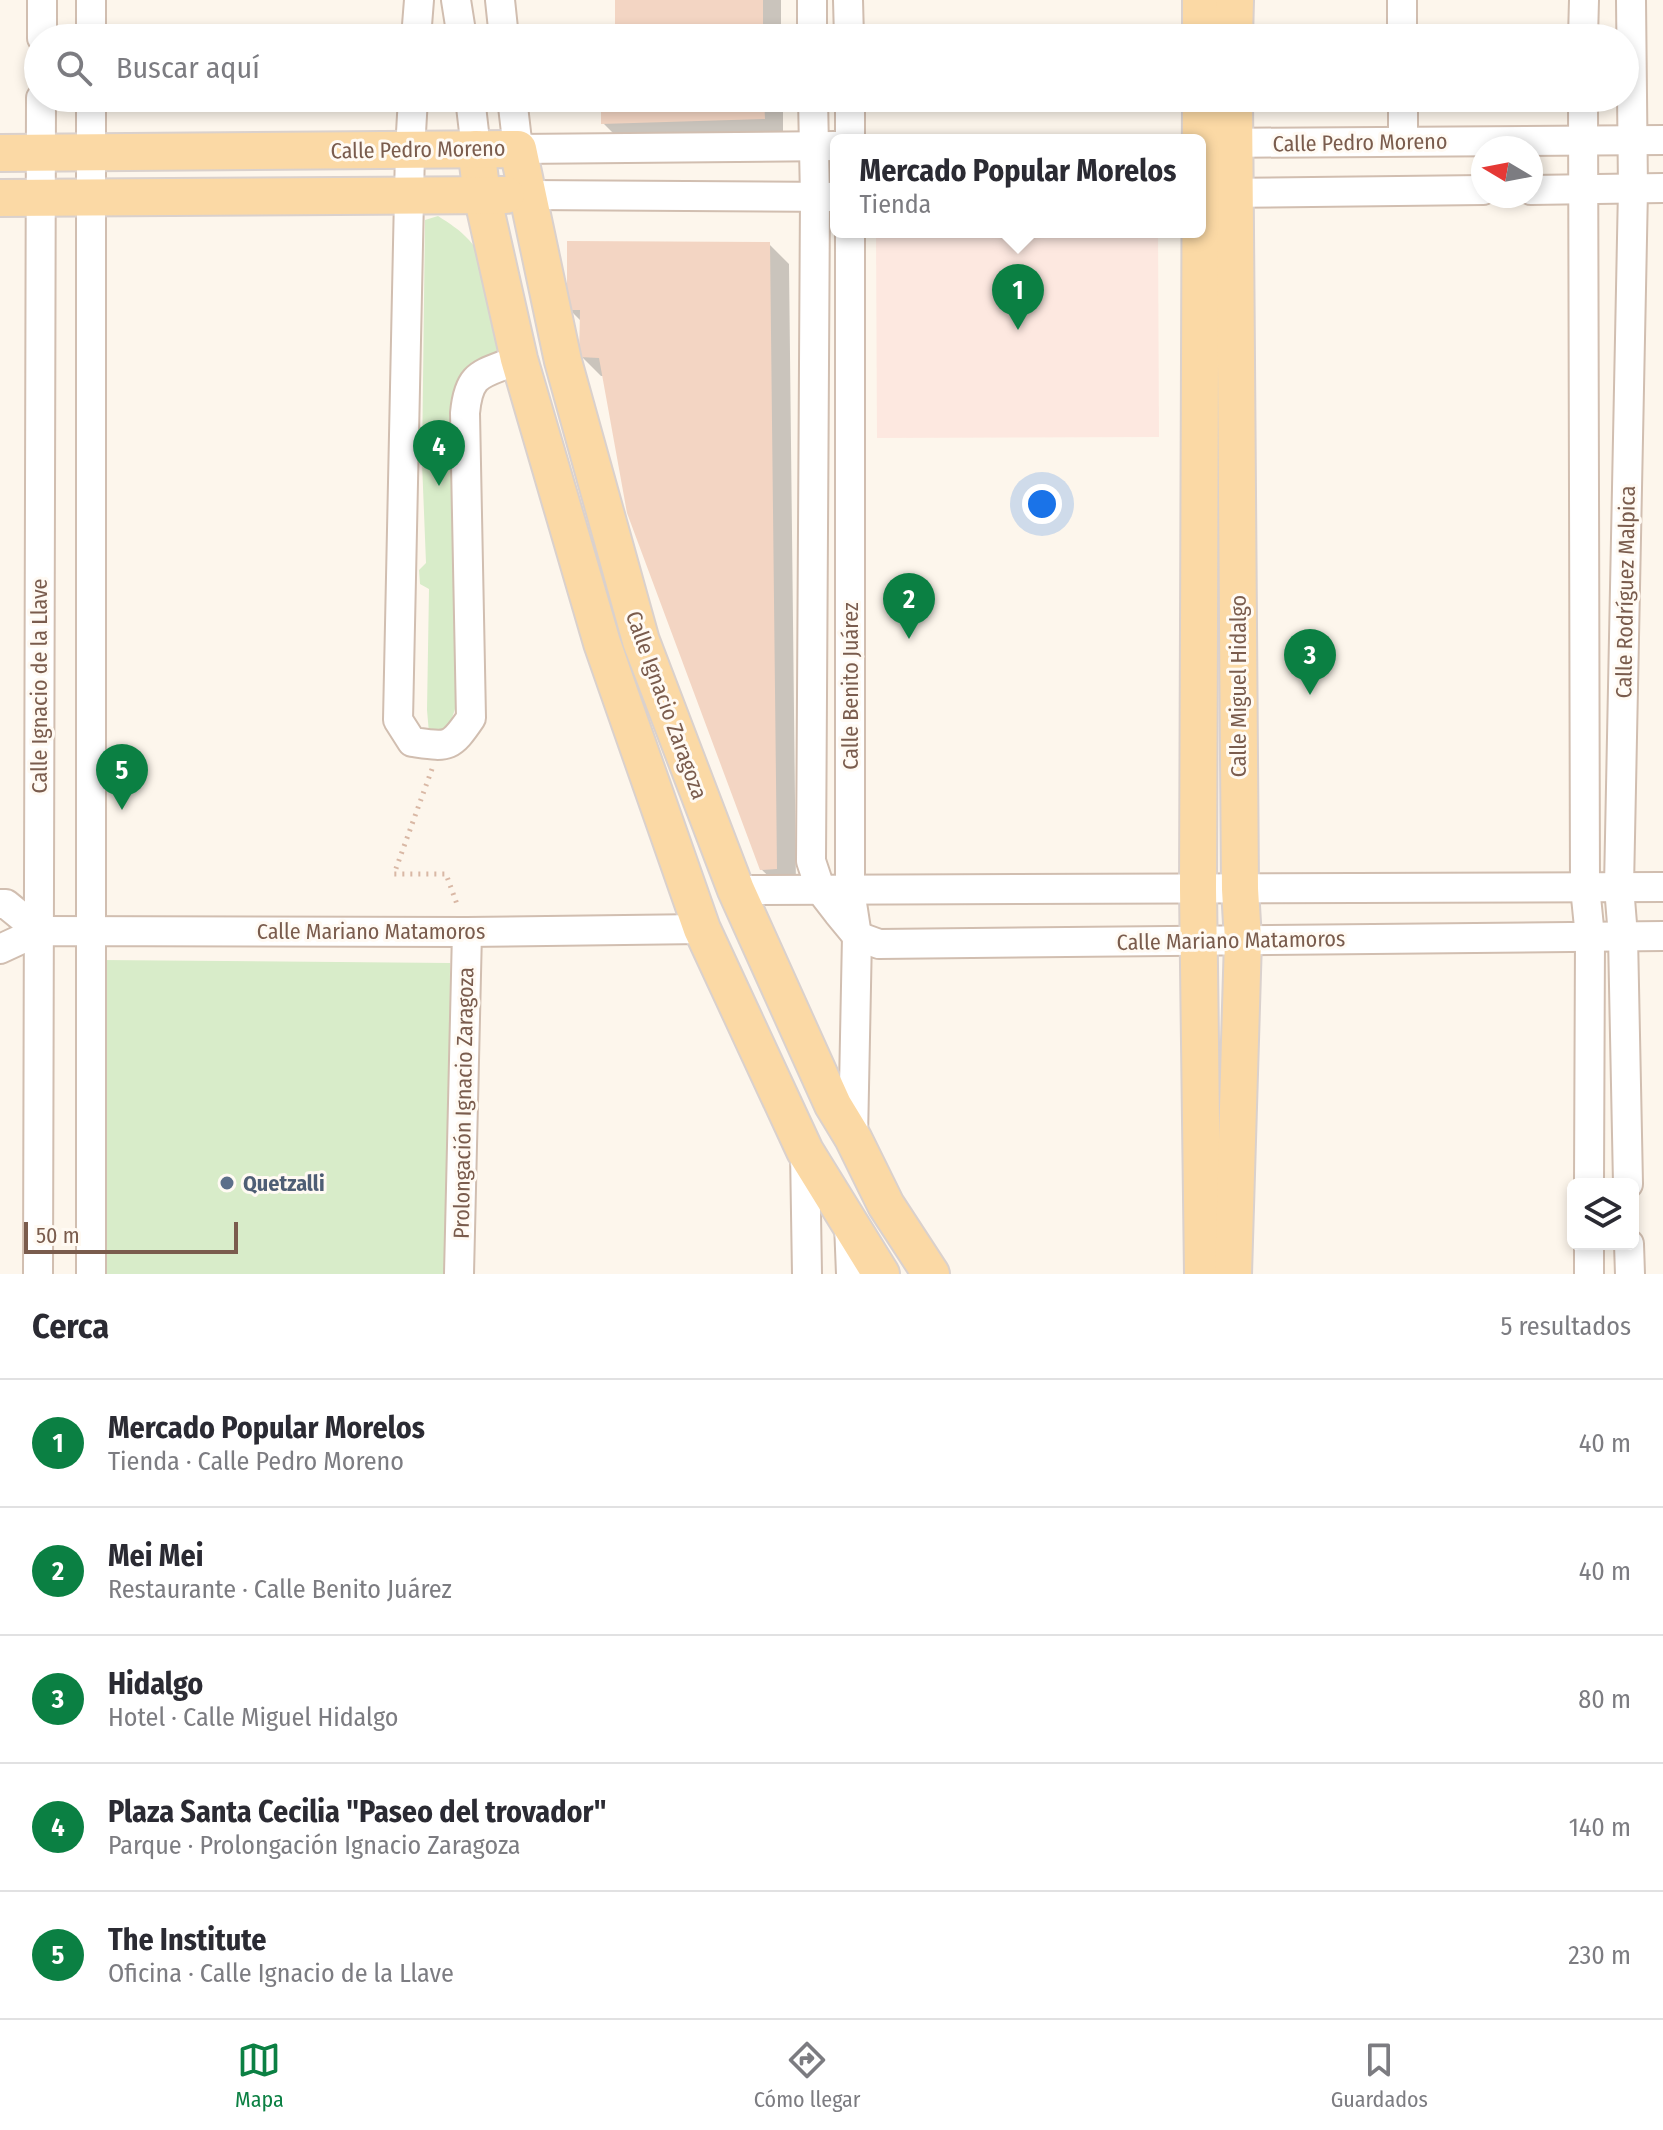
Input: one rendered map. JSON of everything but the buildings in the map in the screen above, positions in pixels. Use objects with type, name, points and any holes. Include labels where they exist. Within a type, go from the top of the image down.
[{"type":"main road","points":[[1201,0],[1201,24]]},
{"type":"main road","points":[[1234,24],[1235,0]]},
{"type":"main road","name":"Calle Miguel Hidalgo","points":[[1203,1274],[1198,889],[1212,193],[1212,143],[1204,112]]},
{"type":"main road","name":"Calle Miguel Hidalgo","points":[[1212,143],[1227,112]]},
{"type":"main road","name":"Calle Ignacio Zaragoza","points":[[476,149],[482,195],[519,359],[602,643],[702,929],[805,1151],[881,1274]]},
{"type":"main road","name":"Calle Pedro Moreno","points":[[0,153],[518,149]]},
{"type":"main road","name":"Calle Ignacio Zaragoza","points":[[518,149],[563,361],[641,641],[736,890],[833,1105],[886,1205],[931,1274]]},
{"type":"main road","name":"Calle Miguel Hidalgo","points":[[1212,193],[1243,940],[1233,1274]]},
{"type":"main road","name":"Calle Pedro Moreno","points":[[0,198],[528,195]]},
{"type":"street","points":[[42,0],[42,24]]},
{"type":"street","points":[[91,0],[91,24]]},
{"type":"street","points":[[417,24],[419,0]]},
{"type":"street","points":[[456,0],[460,24]]},
{"type":"street","points":[[500,0],[503,24]]},
{"type":"street","points":[[812,0],[812,24]]},
{"type":"street","points":[[848,0],[849,24]]},
{"type":"street","points":[[1402,0],[1402,24]]},
{"type":"street","points":[[1583,24],[1584,0]]},
{"type":"street","name":"Calle Rodríguez Malpica","points":[[1631,0],[1631,24]]},
{"type":"street","name":"Calle Ignacio de la Llave","points":[[38,1274],[41,112]]},
{"type":"street","points":[[91,112],[91,1274]]},
{"type":"street","points":[[412,112],[398,720],[412,742],[441,746],[456,740],[471,718],[467,391],[474,378],[519,359]]},
{"type":"street","name":"Calle Ignacio Zaragoza","points":[[472,112],[476,149]]},
{"type":"street","name":"Calle Ignacio Zaragoza","points":[[514,112],[518,149]]},
{"type":"street","name":"Calle Benito Juárez","points":[[816,112],[825,146],[825,197],[811,861],[821,891]]},
{"type":"street","points":[[850,112],[850,134]]},
{"type":"street","points":[[1403,112],[1403,141]]},
{"type":"street","name":"Calle Rodríguez Malpica","points":[[1583,112],[1589,1178]]},
{"type":"street","name":"Calle Rodríguez Malpica","points":[[1628,1178],[1623,936],[1619,887],[1633,189],[1631,112]]},
{"type":"street","name":"Calle Pedro Moreno","points":[[1212,143],[1663,140]]},
{"type":"street","name":"Calle Pedro Moreno","points":[[518,149],[825,146]]},
{"type":"street","points":[[1543,190],[1663,188]]},
{"type":"street","points":[[1212,193],[1471,190]]},
{"type":"street","name":"Calle Pedro Moreno","points":[[528,195],[825,197]]},
{"type":"street","name":"Calle Benito Juárez","points":[[850,238],[850,890],[857,936],[853,1138]]},
{"type":"street","points":[[736,890],[1663,887]]},
{"type":"street","points":[[821,891],[857,936]]},
{"type":"street","points":[[0,904],[6,904],[39,931]]},
{"type":"street","name":"Calle Mariano Matamoros","points":[[0,949],[39,931],[702,929]]},
{"type":"street","name":"Prolongación Ignacio Zaragoza","points":[[459,1274],[467,932]]},
{"type":"street","name":"Calle Mariano Matamoros","points":[[857,936],[879,944],[1663,936]]},
{"type":"street","points":[[805,1151],[807,1274]]},
{"type":"street","points":[[849,1221],[851,1274]]},
{"type":"street","points":[[1589,1250],[1589,1274]]},
{"type":"street","points":[[1629,1250],[1630,1274]]},
{"type":"path","points":[[441,746],[394,874],[446,874],[467,932]]},
{"type":"shaded area","points":[[876,238],[1158,238],[1159,437],[877,438]]},
{"type":"green space","points":[[438,216],[469,240],[483,263],[499,351],[472,362],[456,386],[455,709],[444,733],[429,733],[429,589],[420,584],[419,570],[426,563],[422,462],[425,220]]},
{"type":"green space","points":[[101,960],[450,963],[449,1274],[106,1274]]},
{"type":"place","name":"Mercado Popular Morelos","points":[[1018,330]]},
{"type":"place","name":"Plaza Santa Cecilia \"Paseo del trovador\"","points":[[439,486]]},
{"type":"place","name":"Mei Mei","points":[[909,639]]},
{"type":"place","name":"Hidalgo","points":[[1310,695]]},
{"type":"place","name":"The Institute","points":[[122,810]]},
{"type":"place","name":"Quetzalli","points":[[227,1183]]}]
